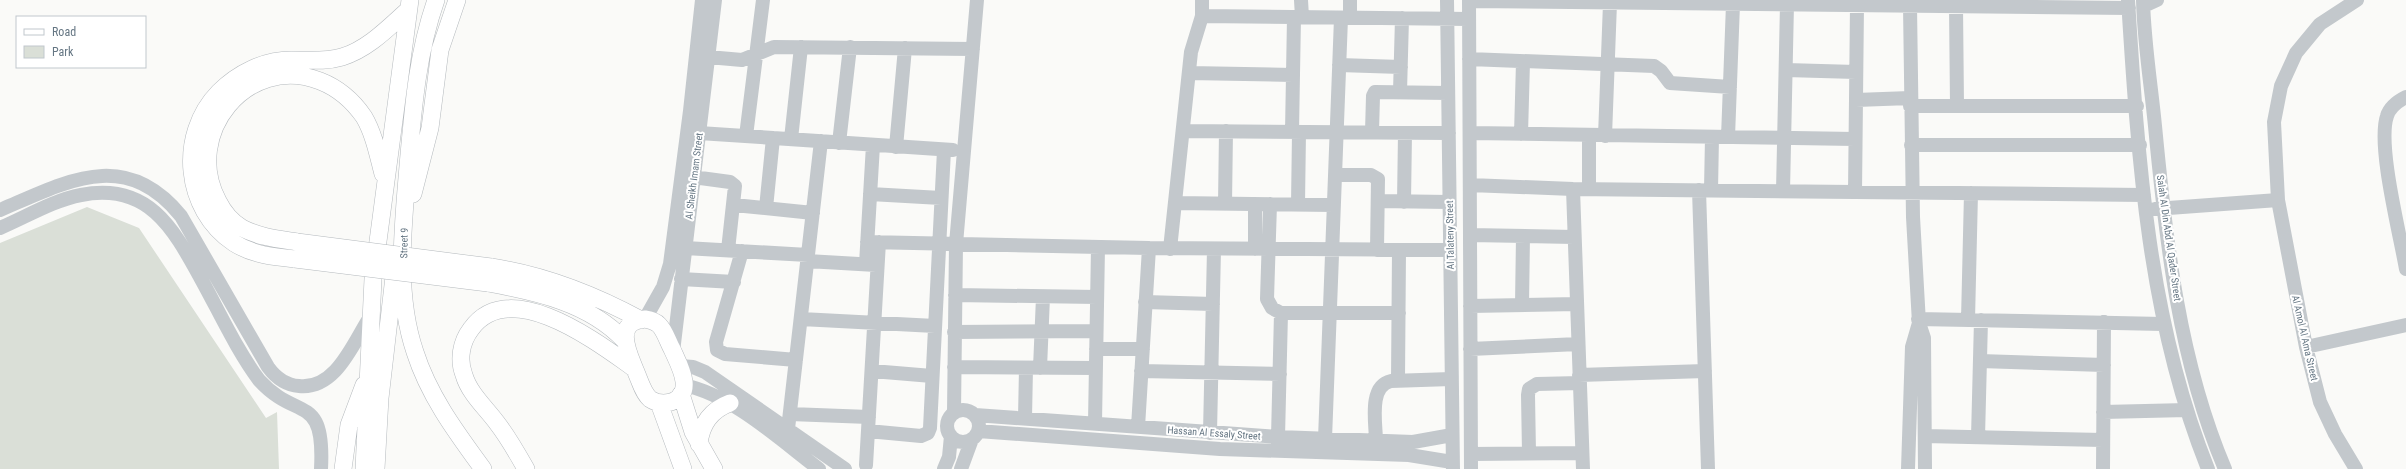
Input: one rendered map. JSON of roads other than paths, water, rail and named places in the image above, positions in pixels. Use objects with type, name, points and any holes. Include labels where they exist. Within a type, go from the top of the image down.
[{"type":"main road","name":"Street 9","points":[[436,0],[426,32],[417,78],[403,231],[404,300],[416,356],[434,398],[483,469]]},
{"type":"main road","points":[[404,214],[423,163],[430,128],[440,50],[457,0]]},
{"type":"main road","points":[[364,469],[370,317],[409,5]]},
{"type":"main road","points":[[409,5],[371,42],[348,55],[322,61],[278,61],[245,72],[217,94],[199,123],[192,146],[191,169],[196,191],[211,221],[226,237],[244,248],[265,255],[295,259],[490,275],[528,274],[563,284],[643,319],[654,322],[661,328],[676,359],[698,444],[714,469]]},
{"type":"main road","points":[[386,182],[373,137],[364,118],[351,101],[335,88],[305,77],[283,76],[262,81],[243,92],[227,106],[212,135],[208,155],[211,186],[220,205],[240,227],[266,237],[490,275],[532,292],[580,308],[608,325],[624,340],[646,395],[659,403],[669,403],[683,390]]},
{"type":"main road","points":[[376,469],[380,398],[392,293],[403,231]]},
{"type":"main road","points":[[526,469],[508,438],[472,390],[464,375],[462,350],[468,334],[478,321],[493,312],[509,309],[542,315],[566,324],[590,337],[635,369]]},
{"type":"main road","points":[[624,340],[629,327],[643,319]]},
{"type":"main road","points":[[343,469],[351,419],[367,380]]},
{"type":"main road","points":[[659,403],[672,445],[683,469]]},
{"type":"main road","points":[[698,444],[701,430],[708,418],[718,409],[730,403]]},
{"type":"street","name":"Al Sheikh Imam Street","points":[[643,319],[663,287],[670,264],[690,111],[702,0]]},
{"type":"street","name":"Al Sheikh Imam Street","points":[[676,359],[681,279],[715,0]]},
{"type":"street","points":[[746,136],[763,0]]},
{"type":"street","points":[[944,469],[949,457],[951,436],[948,430],[948,422],[954,413],[956,244],[977,0]]},
{"type":"street","points":[[1170,248],[1189,73],[1194,39],[1202,16],[1202,0]]},
{"type":"street","points":[[1298,204],[1293,75],[1298,17],[1302,0]]},
{"type":"street","points":[[1325,439],[1339,65],[1345,18],[1350,0]]},
{"type":"street","name":"Al Talateny Street","points":[[1447,0],[1452,466]]},
{"type":"street","points":[[1469,0],[1857,5],[1873,3],[1910,6],[2022,3],[2129,6],[2137,0],[2146,4]]},
{"type":"street","name":"Al Talateny Street","points":[[1469,0],[1470,469]]},
{"type":"street","name":"Al Amol Al Ama Street","points":[[2356,0],[2320,24],[2296,53],[2281,86],[2274,122],[2278,200],[2306,347],[2320,402],[2335,434],[2356,469]]},
{"type":"street","points":[[1605,136],[1607,65],[1616,2]]},
{"type":"street","points":[[1726,3],[1730,87],[1728,137]]},
{"type":"street","points":[[1783,191],[1787,4]]},
{"type":"street","points":[[1957,105],[1963,4]]},
{"type":"street","name":"Salah Al Din Abd Al Qader Street","points":[[2146,4],[2163,208],[2172,272],[2192,366],[2211,433],[2225,469]]},
{"type":"street","points":[[1855,192],[1857,5]]},
{"type":"street","points":[[1908,469],[1912,347],[1918,321],[1911,145],[1910,6]]},
{"type":"street","name":"Salah Al Din Abd Al Qader Street","points":[[2129,6],[2144,195],[2163,324],[2187,410],[2208,469]]},
{"type":"street","points":[[1202,16],[1469,19]]},
{"type":"street","points":[[1400,92],[1402,18]]},
{"type":"street","points":[[708,57],[737,60],[747,59],[774,46],[973,49]]},
{"type":"street","points":[[791,139],[801,47]]},
{"type":"street","points":[[839,143],[850,47]]},
{"type":"street","points":[[896,147],[905,48]]},
{"type":"street","points":[[1469,59],[1654,66],[1661,71],[1670,83],[1730,87]]},
{"type":"street","points":[[1521,134],[1523,62]]},
{"type":"street","points":[[1339,65],[1401,67]]},
{"type":"street","points":[[1786,70],[1856,72]]},
{"type":"street","points":[[1189,73],[1293,75]]},
{"type":"street","points":[[1372,132],[1374,93],[1448,93]]},
{"type":"street","points":[[2406,97],[2392,106],[2388,114],[2383,140],[2406,269]]},
{"type":"street","points":[[1856,100],[1957,105],[2137,106]]},
{"type":"street","points":[[1183,131],[1449,133]]},
{"type":"street","points":[[1226,131],[1226,204]]},
{"type":"street","points":[[699,133],[963,151]]},
{"type":"street","points":[[1404,202],[1405,133]]},
{"type":"street","points":[[1470,133],[1855,139]]},
{"type":"street","points":[[1589,135],[1589,189]]},
{"type":"street","points":[[1708,469],[1705,371],[1705,190],[1712,137]]},
{"type":"street","points":[[766,208],[772,138]]},
{"type":"street","points":[[788,429],[821,141]]},
{"type":"street","points":[[866,465],[874,323],[872,265],[873,242],[870,194],[873,145]]},
{"type":"street","points":[[1911,145],[2140,146]]},
{"type":"street","points":[[868,431],[921,436],[928,432],[930,426],[944,150]]},
{"type":"street","points":[[1335,175],[1374,176],[1378,182],[1377,250]]},
{"type":"street","points":[[0,210],[71,180],[87,176],[115,176],[147,186],[166,199],[181,216],[268,367],[277,378],[289,384],[309,386],[328,378],[337,368],[370,317]]},
{"type":"street","points":[[693,177],[732,182],[736,188],[728,250]]},
{"type":"street","points":[[1470,185],[1573,189],[2144,195]]},
{"type":"street","points":[[1573,189],[1583,469]]},
{"type":"street","points":[[0,228],[70,198],[91,193],[124,196],[153,210],[176,234],[259,380],[275,394],[300,407],[314,420],[322,438],[321,469]]},
{"type":"street","points":[[1971,193],[1974,320],[1980,362],[1978,437]]},
{"type":"street","points":[[870,194],[941,198]]},
{"type":"street","points":[[2146,210],[2278,200]]},
{"type":"street","points":[[1378,201],[1449,202]]},
{"type":"street","points":[[1175,203],[1334,205]]},
{"type":"street","points":[[1255,204],[1255,249]]},
{"type":"street","points":[[1270,204],[1270,249],[1267,299],[1272,308],[1281,313],[1399,313]]},
{"type":"street","points":[[734,205],[813,213]]},
{"type":"street","points":[[1470,235],[1574,237]]},
{"type":"street","points":[[1522,305],[1523,236]]},
{"type":"street","points":[[873,242],[1214,249],[1450,250]]},
{"type":"street","points":[[1095,424],[1098,247]]},
{"type":"street","points":[[685,248],[742,251],[872,265]]},
{"type":"street","points":[[1138,427],[1149,248]]},
{"type":"street","points":[[1210,433],[1214,249]]},
{"type":"street","points":[[1398,380],[1399,250]]},
{"type":"street","points":[[742,251],[716,342],[718,352],[725,354],[796,360]]},
{"type":"street","points":[[681,279],[734,282]]},
{"type":"street","points":[[955,295],[1097,297]]},
{"type":"street","points":[[1025,418],[1033,368],[1042,332],[1043,297]]},
{"type":"street","points":[[1146,302],[1213,304]]},
{"type":"street","points":[[1470,306],[1577,304]]},
{"type":"street","points":[[1278,437],[1281,313]]},
{"type":"street","points":[[801,319],[935,326]]},
{"type":"street","points":[[1918,321],[1974,320],[2163,324]]},
{"type":"street","points":[[1918,321],[1924,338],[1925,469]]},
{"type":"street","points":[[2103,469],[2104,322]]},
{"type":"street","points":[[2306,347],[2406,325]]},
{"type":"street","points":[[954,332],[1096,331]]},
{"type":"street","points":[[1470,349],[1578,344]]},
{"type":"street","points":[[1096,349],[1143,349]]},
{"type":"street","points":[[676,359],[705,372],[845,469]]},
{"type":"street","points":[[1980,362],[2104,365]]},
{"type":"street","points":[[954,367],[1096,368]]},
{"type":"street","points":[[872,371],[932,376]]},
{"type":"street","points":[[1142,371],[1280,374]]},
{"type":"street","points":[[1530,453],[1529,389],[1537,384],[1579,379],[1705,371]]},
{"type":"street","points":[[1376,441],[1377,390],[1386,382],[1398,380],[1451,379]]},
{"type":"street","points":[[683,390],[713,394],[730,403],[819,469]]},
{"type":"street","points":[[954,413],[965,410],[975,415],[979,423],[961,469]]},
{"type":"street","points":[[2103,412],[2187,410]]},
{"type":"street","points":[[790,414],[869,417]]},
{"type":"street","name":"Hassan Al Essaly Street","points":[[975,415],[1210,433],[1325,439],[1376,441],[1434,440],[1452,435]]},
{"type":"street","points":[[951,436],[961,442],[975,435]]},
{"type":"street","name":"Hassan Al Essaly Street","points":[[975,435],[1174,447],[1409,455],[1434,458],[1452,466]]},
{"type":"street","points":[[1925,436],[2103,440]]},
{"type":"street","points":[[1434,440],[1434,458]]},
{"type":"street","points":[[1470,454],[1582,453]]}]
